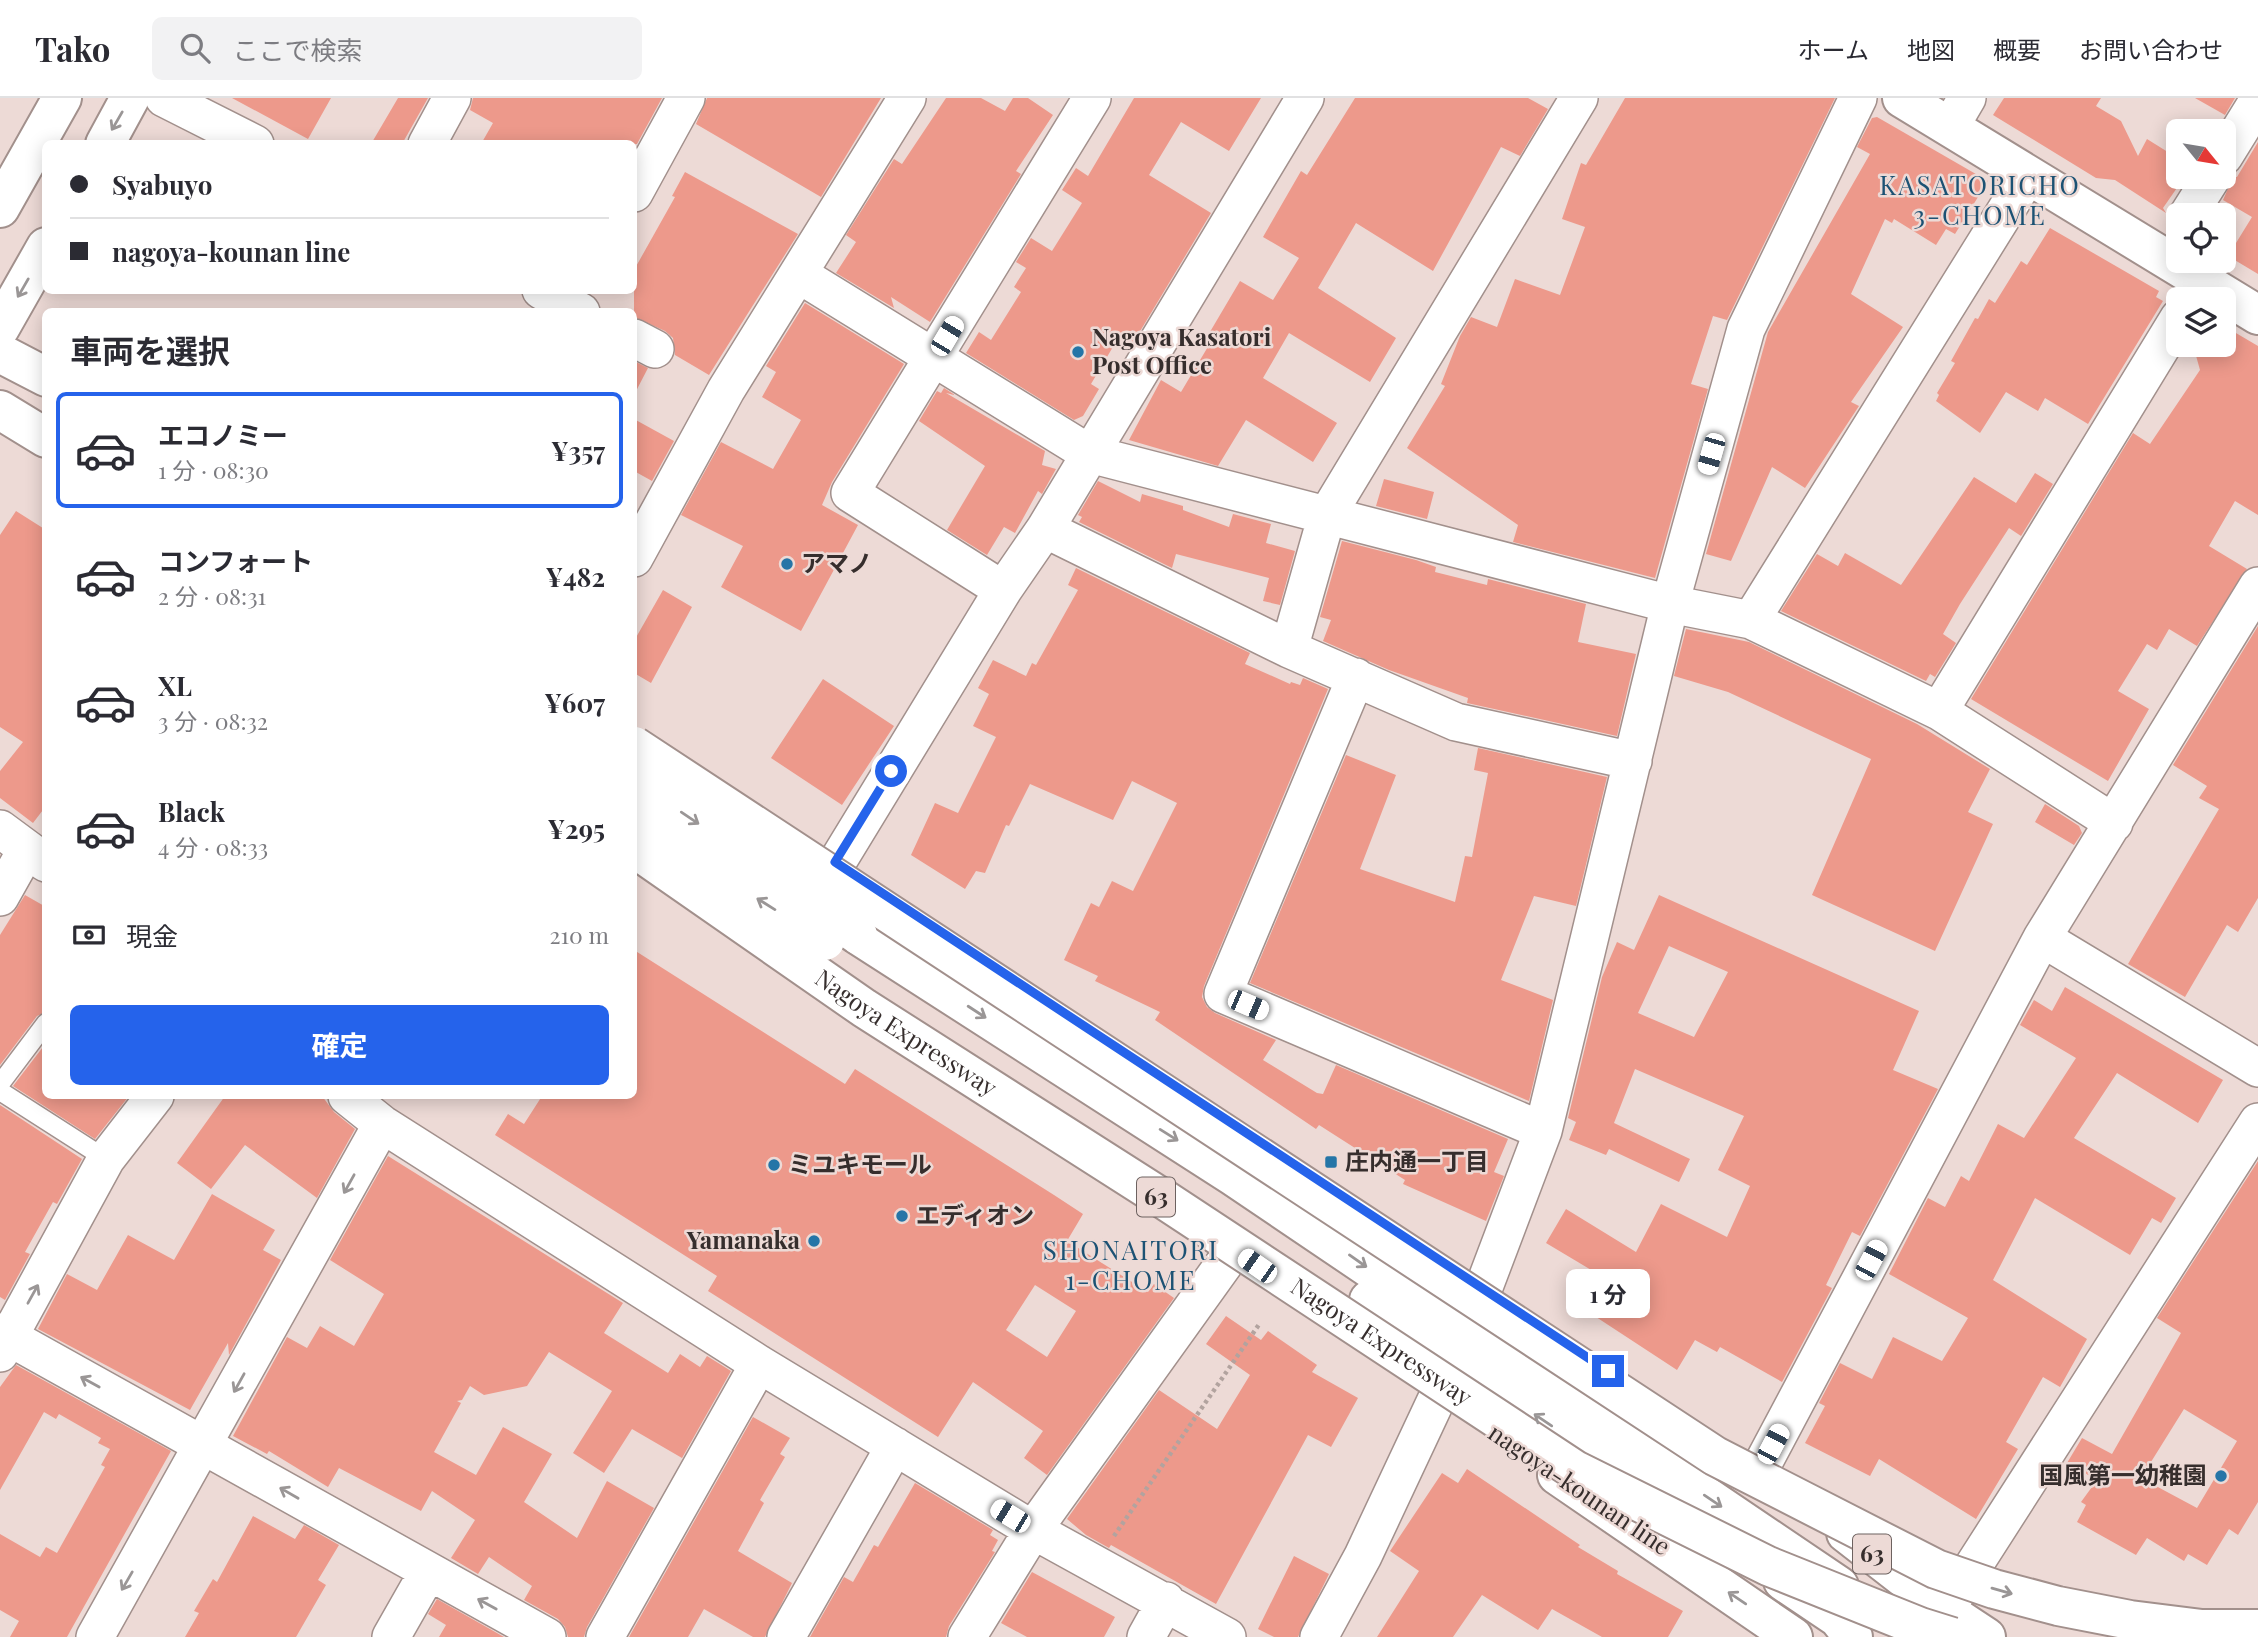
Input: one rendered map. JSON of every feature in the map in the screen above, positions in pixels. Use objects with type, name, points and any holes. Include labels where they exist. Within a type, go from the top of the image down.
[{"type":"main road","points":[[0,208],[62,98]]},
{"type":"main road","points":[[106,140],[130,98]]},
{"type":"main road","points":[[1902,98],[1959,112],[2028,175],[2166,242]]},
{"type":"main road","points":[[0,328],[42,254]]},
{"type":"main road","points":[[2236,306],[2258,315]]},
{"type":"main road","points":[[0,339],[42,363]]},
{"type":"main road","points":[[0,353],[42,375]]},
{"type":"main road","name":"63","points":[[637,732],[1484,1287],[1629,1385],[1761,1467],[1949,1624],[1986,1637]]},
{"type":"main road","points":[[637,748],[1727,1463],[1937,1569],[1994,1589],[2058,1606],[2130,1620],[2202,1629],[2258,1629]]},
{"type":"main road","points":[[637,781],[858,935],[1233,1176],[1648,1474],[1838,1618],[1853,1637]]},
{"type":"main road","points":[[637,821],[1648,1474],[1915,1637]]},
{"type":"main road","name":"nagoya-kounan line","points":[[637,851],[786,948],[1234,1250],[1793,1637]]},
{"type":"main road","name":"Nagoya Expressway","points":[[637,851],[864,1008],[1175,1207],[1575,1470],[1768,1566],[1920,1627],[1949,1624]]},
{"type":"street","points":[[164,98],[247,140]]},
{"type":"street","points":[[429,140],[452,98]]},
{"type":"street","points":[[637,188],[686,98]]},
{"type":"street","points":[[637,553],[726,390],[800,275],[907,98]]},
{"type":"street","points":[[1003,590],[850,493],[1092,98]]},
{"type":"street","points":[[786,948],[835,862],[1003,590],[1045,529],[1305,98]]},
{"type":"street","points":[[1289,649],[1327,515],[1579,98]]},
{"type":"street","points":[[1484,1287],[1543,1130],[1670,604],[1746,329],[1857,98]]},
{"type":"street","points":[[2236,137],[2258,101]]},
{"type":"street","points":[[1751,620],[2028,175]]},
{"type":"street","points":[[800,275],[933,360],[1090,454],[1670,604],[1751,620],[1939,711],[2114,823]]},
{"type":"street","points":[[1939,711],[2166,339]]},
{"type":"street","points":[[1045,529],[1289,649],[1456,722],[1633,761]]},
{"type":"street","points":[[1761,1467],[2042,938],[2258,586]]},
{"type":"street","points":[[1356,677],[1223,994],[1543,1130]]},
{"type":"street","points":[[0,897],[24,847]]},
{"type":"street","points":[[2042,938],[2258,1068]]},
{"type":"street","points":[[153,1099],[106,1159],[3,1341],[205,1445],[547,1637]]},
{"type":"street","points":[[351,1099],[382,1124],[759,1364],[1032,1530],[1166,1601],[1227,1637]]},
{"type":"street","points":[[1949,1624],[2258,1122]]},
{"type":"street","points":[[95,1637],[205,1445],[382,1124]]},
{"type":"street","points":[[967,1637],[1032,1530],[1234,1250]]},
{"type":"street","points":[[605,1637],[759,1364]]},
{"type":"street","points":[[1319,1637],[1363,1556],[1439,1394]]},
{"type":"street","points":[[786,1637],[895,1446]]},
{"type":"street","points":[[391,1637],[428,1572]]},
{"type":"street","points":[[1146,1637],[1166,1601]]},
{"type":"street","points":[[2253,1637],[2258,1629]]},
{"type":"lane","points":[[0,1084],[42,1028]]},
{"type":"lane","points":[[0,1091],[106,1159]]},
{"type":"path","points":[[1112,1540],[1260,1322]]},
{"type":"building","points":[[232,98],[331,98],[308,139]]},
{"type":"building","points":[[398,98],[428,98],[404,140],[373,140]]},
{"type":"building","points":[[473,98],[662,98],[637,144],[637,140],[483,140],[493,123],[470,110]]},
{"type":"building","points":[[707,98],[881,98],[821,197],[696,124]]},
{"type":"building","points":[[946,98],[981,98],[1005,111],[1013,98],[1028,98],[1053,115],[1016,171],[1021,174],[930,322],[891,297],[894,308],[836,273],[856,242],[846,235],[894,159],[902,164]]},
{"type":"building","points":[[1134,98],[1261,98],[1229,151],[1181,122],[1149,175],[1211,213],[1133,343],[1120,335],[1091,384],[1099,389],[1083,416],[1074,420],[966,353],[979,332],[991,340],[1021,292],[1014,287],[1026,268],[1016,262],[1031,238],[1052,251],[1082,203],[1062,190],[1076,168],[1088,176]]},
{"type":"building","points":[[1355,98],[1528,98],[1548,109],[1520,156],[1501,147],[1433,271],[1356,223],[1318,288],[1396,338],[1370,382],[1289,333],[1263,378],[1337,423],[1313,462],[1246,420],[1218,466],[1129,440],[1161,380],[1181,392],[1209,345],[1204,342],[1240,281],[1273,300],[1299,258],[1263,237],[1301,171],[1307,175]]},
{"type":"building","points":[[1625,98],[1835,98],[1727,320],[1713,316],[1691,384],[1708,389],[1655,578],[1513,542],[1518,525],[1407,448],[1445,386],[1441,384],[1460,336],[1471,317],[1497,327],[1515,279],[1560,295],[1585,227],[1562,219],[1581,163],[1586,165]]},
{"type":"building","points":[[2004,98],[2101,98],[2096,106],[2121,121],[2138,156],[2147,139],[2166,151],[2166,189],[2176,189],[2163,208],[2166,213],[2115,180],[2096,178],[1993,115]]},
{"type":"building","points":[[2195,98],[2235,98],[2225,115]]},
{"type":"building","points":[[1877,117],[1988,181],[1955,234],[1946,229],[1936,245],[1894,219],[1892,223],[1885,219],[1851,294],[1903,327],[1851,402],[1859,406],[1805,488],[1772,467],[1731,561],[1706,554],[1768,332],[1870,154],[1857,147],[1872,118]]},
{"type":"building","points":[[2258,142],[2258,274],[2236,261],[2236,243],[2252,217],[2236,208],[2236,203],[2223,200],[2228,189],[2236,189],[2237,177]]},
{"type":"building","points":[[685,172],[798,234],[709,375],[675,355],[673,338],[665,331],[637,318],[637,308],[634,308],[637,265],[675,197],[672,196]]},
{"type":"building","points":[[2050,228],[2159,291],[2156,297],[2163,301],[2088,424],[2045,398],[2038,411],[2006,392],[1980,433],[1936,401],[1939,395],[1937,393],[1955,363],[1951,361],[1975,318],[1978,319],[1989,299],[1995,303],[2021,261],[2027,265]]},
{"type":"building","points":[[805,303],[904,364],[832,482],[822,505],[858,525],[801,631],[721,587],[743,546],[681,515],[721,442],[773,469],[801,420],[762,397],[776,372],[766,366]]},
{"type":"building","points":[[2236,333],[2258,346],[2258,515],[2235,501],[2209,546],[2247,569],[2197,646],[2169,629],[2157,650],[2147,644],[2118,691],[2149,709],[2108,781],[1971,699],[2133,433],[2150,444],[2200,370],[2196,357],[2236,357]]},
{"type":"building","points":[[637,362],[648,368],[637,389]]},
{"type":"building","points":[[944,388],[955,395],[946,393],[1045,451],[1042,465],[1056,469],[1042,494],[1038,491],[1015,533],[1004,527],[987,555],[947,530],[985,466],[919,421],[937,391],[941,393]]},
{"type":"building","points":[[637,421],[674,441],[652,481],[637,473]]},
{"type":"building","points":[[2035,473],[2053,484],[2021,536],[2009,528],[1960,604],[1943,634],[1956,643],[1935,677],[1930,674],[1926,681],[1781,611],[1817,554],[1838,566],[1845,553],[1901,585],[1974,477],[2016,503]]},
{"type":"building","points":[[1384,479],[1434,492],[1427,519],[1376,506]]},
{"type":"building","points":[[1098,481],[1140,502],[1142,494],[1183,506],[1183,510],[1229,527],[1233,514],[1271,524],[1266,543],[1295,551],[1280,605],[1263,601],[1269,578],[1176,554],[1172,568],[1079,522],[1082,517],[1078,515]]},
{"type":"building","points":[[16,511],[42,527],[42,811],[33,823],[0,798],[0,771],[23,742],[0,727],[0,535]]},
{"type":"building","points":[[1342,541],[1416,560],[1436,567],[1435,572],[1487,585],[1488,579],[1586,604],[1578,642],[1636,654],[1617,736],[1467,703],[1468,698],[1389,670],[1323,641],[1331,620],[1320,617]]},
{"type":"building","points":[[1076,568],[1250,653],[1245,664],[1290,684],[1300,685],[1303,678],[1328,689],[1204,986],[1202,997],[1207,1007],[1215,1013],[1276,1040],[1263,1060],[1317,1093],[1323,1094],[1336,1065],[1508,1139],[1494,1172],[1504,1176],[1486,1221],[1403,1184],[1405,1180],[1319,1125],[1316,1129],[1155,1020],[1160,1012],[1095,981],[1098,976],[1064,960],[1091,903],[1099,907],[1112,881],[1133,891],[1177,803],[1132,781],[1113,820],[1030,784],[1009,826],[1006,825],[985,873],[976,871],[965,889],[911,855],[935,803],[958,813],[996,737],[973,726],[989,694],[978,688],[993,660],[1026,676],[1032,663],[1036,665],[1078,590],[1068,585]]},
{"type":"building","points":[[663,590],[692,607],[651,683],[637,675],[637,636]]},
{"type":"building","points":[[2258,626],[2258,898],[2238,932],[2227,925],[2185,997],[2128,964],[2219,809],[2199,798],[2207,786],[2173,765]]},
{"type":"building","points":[[1686,629],[1749,642],[1917,724],[1990,769],[1968,812],[1993,824],[1935,951],[1812,895],[1871,759],[1728,692],[1674,676]]},
{"type":"building","points":[[823,679],[894,726],[842,805],[771,758]]},
{"type":"building","points":[[1478,748],[1607,777],[1576,906],[1534,896],[1501,980],[1553,1000],[1529,1101],[1250,983],[1346,755],[1396,775],[1360,869],[1455,902],[1465,856],[1472,857],[1488,773],[1474,770]]},
{"type":"building","points":[[2045,804],[2079,826],[2082,833],[2074,845],[2035,822]]},
{"type":"building","points":[[25,895],[42,905],[42,1014],[37,1016],[0,1065],[0,935]]},
{"type":"building","points":[[1659,895],[1919,1011],[1893,1070],[1938,1089],[1860,1236],[1852,1232],[1826,1285],[1832,1288],[1782,1382],[1720,1347],[1717,1352],[1695,1340],[1677,1370],[1593,1315],[1613,1283],[1546,1243],[1566,1209],[1636,1252],[1661,1204],[1727,1237],[1750,1186],[1718,1170],[1744,1116],[1635,1069],[1614,1123],[1690,1159],[1679,1182],[1609,1149],[1606,1155],[1569,1140],[1576,1122],[1568,1118],[1602,977],[1617,942],[1634,950]],"holes":[[[1669,946],[1728,972],[1694,1037],[1638,1013]]]},
{"type":"building","name":"ミユキモール","points":[[637,952],[845,1084],[855,1069],[1054,1195],[1083,1214],[1067,1241],[1148,1292],[1154,1284],[1174,1298],[1047,1475],[1024,1458],[1043,1431],[973,1382],[938,1437],[708,1291],[717,1276],[495,1135],[508,1114],[524,1124],[540,1099],[637,1099]],"holes":[[[1035,1285],[1076,1311],[1047,1357],[1006,1330]]]},
{"type":"building","points":[[2065,987],[2223,1080],[2198,1123],[2117,1073],[2074,1138],[2176,1198],[2161,1223],[2152,1218],[2130,1255],[2035,1198],[1993,1280],[2087,1339],[2060,1387],[2043,1377],[2006,1442],[2018,1449],[1976,1519],[1879,1459],[1870,1476],[1805,1443],[1825,1406],[1819,1403],[1840,1363],[1872,1379],[1893,1337],[1942,1361],[1968,1318],[1889,1274],[1928,1198],[1945,1207],[1961,1176],[1969,1181],[1998,1124],[2024,1138],[2076,1058],[2020,1025],[2034,1000],[2052,1011]]},
{"type":"building","points":[[42,1048],[42,1099],[127,1099],[95,1139],[13,1086]]},
{"type":"building","points":[[223,1099],[324,1099],[334,1112],[355,1129],[317,1198],[245,1145],[211,1189],[177,1163]]},
{"type":"building","points":[[0,1105],[82,1159],[57,1204],[53,1202],[25,1252],[30,1254],[5,1300],[0,1297]]},
{"type":"building","points":[[388,1156],[623,1303],[604,1333],[668,1373],[680,1354],[700,1367],[707,1356],[731,1371],[682,1458],[632,1429],[604,1473],[573,1453],[612,1391],[549,1352],[527,1386],[484,1395],[470,1386],[462,1400],[457,1401],[461,1403],[434,1452],[476,1475],[503,1427],[552,1454],[524,1502],[577,1538],[607,1481],[654,1508],[587,1627],[584,1637],[568,1637],[565,1627],[558,1619],[524,1600],[532,1586],[489,1557],[478,1574],[451,1558],[475,1520],[432,1491],[421,1511],[339,1468],[328,1487],[269,1451],[267,1454],[233,1436],[287,1337],[307,1348],[320,1326],[354,1346],[384,1294],[330,1260]]},
{"type":"building","points":[[2258,1161],[2258,1502],[2238,1535],[2229,1529],[2207,1565],[2188,1554],[2184,1561],[2147,1538],[2136,1555],[2077,1522],[2086,1505],[2081,1502],[2097,1480],[2067,1463],[2082,1438],[2112,1454],[2181,1333],[2157,1318]],"holes":[[[2184,1409],[2237,1441],[2197,1508],[2141,1478]]]},
{"type":"building","points":[[212,1194],[275,1230],[263,1250],[281,1260],[229,1355],[228,1343],[190,1410],[38,1329],[67,1274],[97,1290],[128,1235],[174,1260]]},
{"type":"building","points":[[1226,1316],[1261,1340],[1268,1331],[1317,1365],[1312,1372],[1358,1398],[1331,1447],[1308,1435],[1216,1604],[1111,1545],[1109,1548],[1086,1535],[1067,1519],[1159,1390],[1217,1429],[1250,1375],[1206,1344]]},
{"type":"building","points":[[16,1365],[171,1451],[67,1637],[10,1637],[19,1621],[0,1610],[0,1534],[40,1557],[46,1547],[57,1553],[105,1467],[101,1465],[110,1449],[98,1443],[101,1438],[59,1414],[56,1419],[44,1412],[0,1490],[0,1387]]},
{"type":"building","points":[[753,1417],[790,1438],[780,1454],[785,1457],[760,1500],[764,1503],[738,1551],[792,1583],[765,1637],[753,1637],[704,1609],[688,1637],[629,1637]]},
{"type":"building","points":[[1467,1469],[1580,1545],[1578,1547],[1618,1571],[1617,1574],[1683,1611],[1668,1637],[1602,1637],[1552,1609],[1538,1630],[1482,1595],[1453,1637],[1377,1637],[1419,1571],[1390,1551],[1442,1473],[1458,1483]]},
{"type":"building","points":[[915,1483],[993,1530],[990,1535],[998,1540],[992,1551],[995,1552],[949,1626],[946,1637],[810,1637],[844,1577],[853,1582],[874,1545],[878,1547]]},
{"type":"building","points":[[253,1516],[295,1539],[304,1525],[339,1545],[318,1580],[326,1585],[296,1637],[185,1637],[199,1613],[194,1611],[213,1579],[217,1582]]},
{"type":"building","points":[[1294,1556],[1329,1574],[1298,1637],[1274,1637],[1258,1629]]},
{"type":"building","points":[[1032,1572],[1115,1617],[1104,1637],[1027,1637],[1001,1623]]},
{"type":"building","points":[[437,1599],[504,1637],[439,1637],[446,1625],[428,1614]]},
{"type":"place","name":"Nagoya Kasatori Post Office","points":[[1078,352]]},
{"type":"place","name":"アマノ","points":[[787,564]]},
{"type":"place","name":"庄内通一丁目","points":[[1331,1162]]},
{"type":"place","name":"ミユキモール","points":[[774,1165]]},
{"type":"place","name":"エディオン","points":[[902,1216]]},
{"type":"place","name":"Yamanaka","points":[[814,1241]]},
{"type":"place","name":"国風第一幼稚園","points":[[2221,1476]]},
{"type":"district","name":"KASATORICHO 3-CHOME","points":[[1980,201]]},
{"type":"district","name":"SHONAITORI 1-CHOME","points":[[1131,1266]]},
{"type":"route","points":[[891,771],[835,862],[1608,1371]]}]
